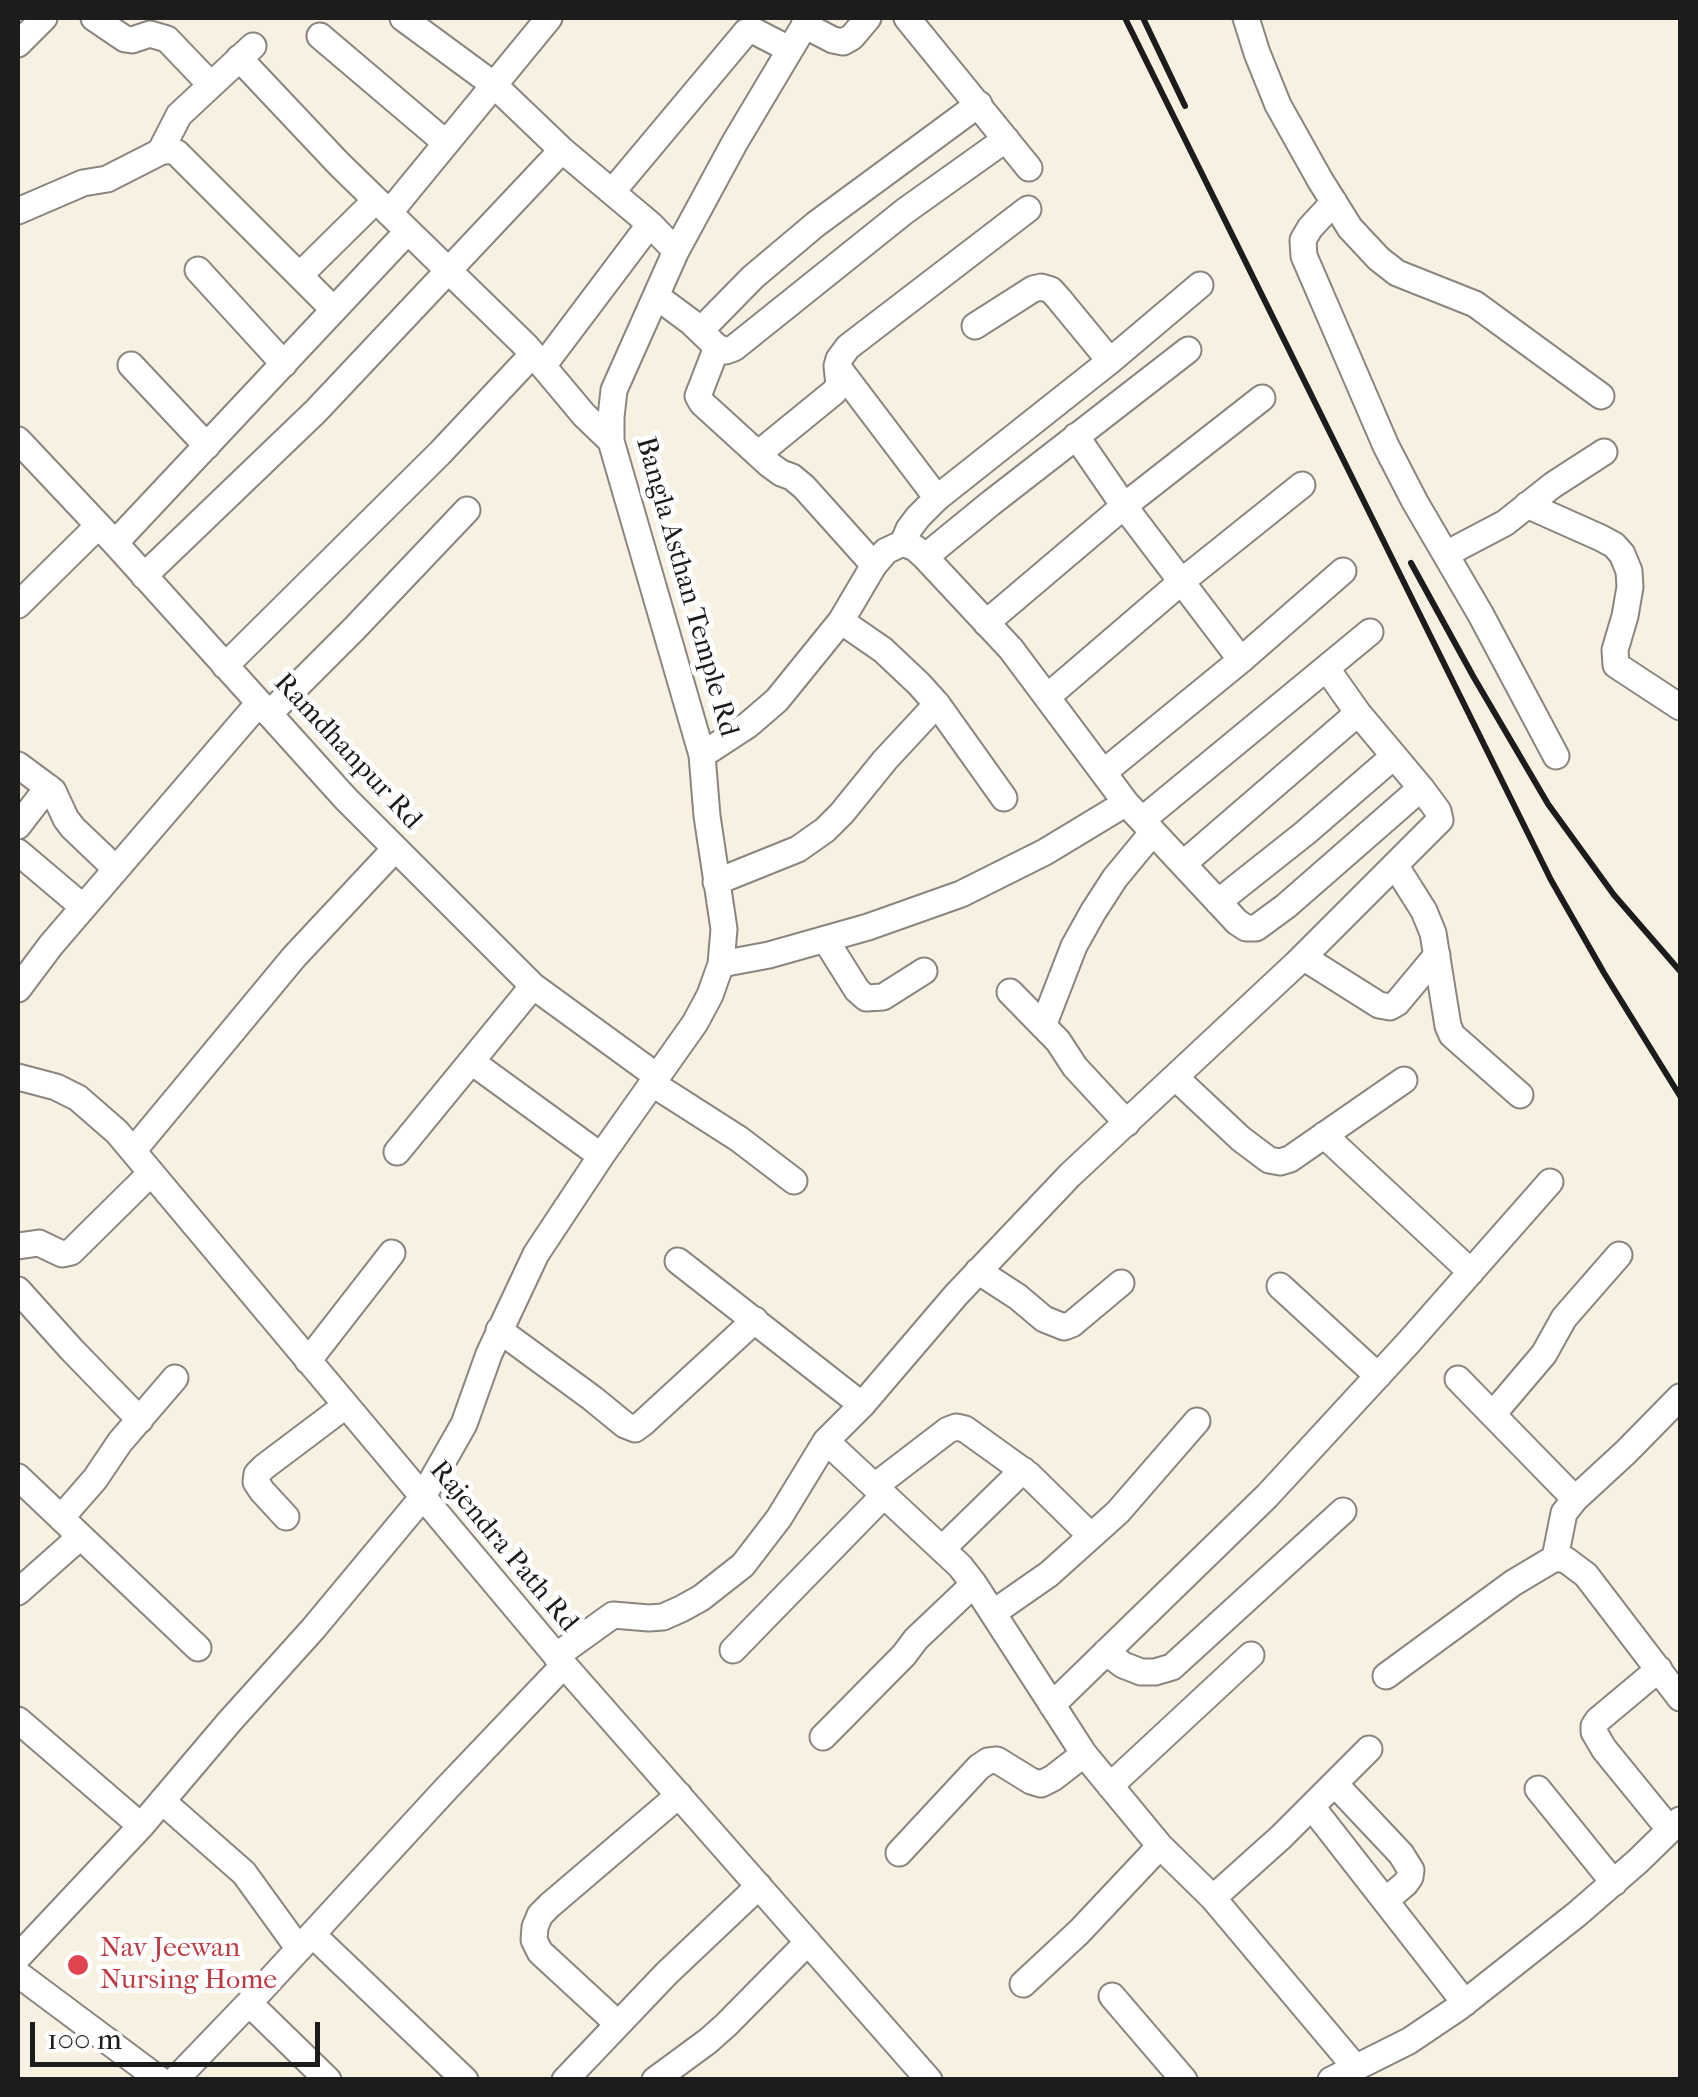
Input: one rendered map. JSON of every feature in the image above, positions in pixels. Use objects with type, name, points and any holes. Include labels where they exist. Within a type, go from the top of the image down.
[{"type":"street","points":[[18,44],[44,18]]},
{"type":"street","points":[[94,18],[125,39],[150,34],[166,39],[210,84]]},
{"type":"street","points":[[403,18],[494,85],[676,251]]},
{"type":"street","points":[[18,605],[106,535],[206,446],[334,310],[391,215],[549,18]]},
{"type":"street","points":[[806,21],[833,40],[843,42],[852,38],[868,18]]},
{"type":"street","points":[[907,18],[1029,168]]},
{"type":"street","points":[[1246,18],[1278,105],[1350,228],[1379,259],[1397,273],[1475,304],[1601,396]]},
{"type":"street","name":"Bangla Asthan Temple Rd","points":[[18,1957],[141,1826],[422,1498],[464,1424],[499,1330],[536,1254],[695,1023],[710,994],[721,964],[724,929],[702,755],[611,441],[614,390],[676,251],[806,21]]},
{"type":"street","points":[[612,192],[746,32],[754,31],[789,50]]},
{"type":"street","points":[[320,36],[446,143]]},
{"type":"street","points":[[160,152],[178,115],[246,52],[391,215],[538,360],[611,441]]},
{"type":"street","points":[[874,565],[804,488],[780,473],[702,403],[698,396],[709,338],[753,277],[816,224],[978,104]]},
{"type":"street","points":[[656,296],[726,350],[734,348],[905,211],[1006,139]]},
{"type":"street","points":[[18,211],[83,183],[107,179],[170,150],[334,310]]},
{"type":"street","points":[[144,576],[316,410],[562,150]]},
{"type":"street","points":[[1334,202],[1303,240],[1304,256],[1386,446],[1556,756]]},
{"type":"street","points":[[758,454],[834,392],[839,385],[839,359],[848,347],[1028,209]]},
{"type":"street","points":[[300,276],[391,215]]},
{"type":"street","points":[[225,666],[538,360],[650,224]]},
{"type":"street","points":[[198,270],[284,364]]},
{"type":"street","points":[[702,755],[748,725],[776,700],[841,621],[874,565],[886,551],[903,543],[918,516],[937,498],[1200,285]]},
{"type":"street","points":[[975,326],[1041,287],[1051,290],[1110,361]]},
{"type":"street","points":[[926,557],[1188,350]]},
{"type":"street","points":[[130,365],[206,446]]},
{"type":"street","points":[[837,366],[937,498]]},
{"type":"street","points":[[986,622],[1124,506],[1262,398]]},
{"type":"street","points":[[1076,436],[1240,660]]},
{"type":"street","name":"Ramdhanpur Rd","points":[[18,440],[346,799],[533,986],[794,1181]]},
{"type":"street","points":[[1446,554],[1505,523],[1604,452]]},
{"type":"street","points":[[1047,697],[1302,485]]},
{"type":"street","points":[[1527,505],[1601,538],[1622,554],[1630,587],[1614,650],[1616,666],[1680,708]]},
{"type":"street","points":[[18,989],[116,869],[264,708],[354,630],[467,510]]},
{"type":"street","points":[[903,543],[926,557],[1011,649],[1141,818],[1246,928],[1256,928],[1286,906],[1421,788]]},
{"type":"street","points":[[1104,772],[1344,571]]},
{"type":"street","points":[[841,621],[882,650],[937,704],[1004,798]]},
{"type":"street","points":[[721,964],[825,939],[961,894],[1045,852],[1141,818],[1370,632]]},
{"type":"street","points":[[175,2080],[306,1942],[560,1660],[613,1615],[663,1617],[701,1598],[743,1564],[779,1518],[826,1441],[978,1272],[1070,1175],[1303,957],[1440,820],[1421,788],[1326,669]]},
{"type":"street","points":[[716,882],[798,849],[825,830],[937,704]]},
{"type":"street","points":[[1183,864],[1358,713]]},
{"type":"street","points":[[1218,902],[1393,757]]},
{"type":"street","points":[[18,765],[53,791],[73,828],[116,869]]},
{"type":"street","points":[[18,826],[48,786]]},
{"type":"street","points":[[1044,1026],[1074,946],[1115,878],[1141,818]]},
{"type":"street","points":[[132,1152],[294,958],[395,849]]},
{"type":"street","points":[[18,852],[83,907]]},
{"type":"street","points":[[1394,865],[1424,910],[1433,934],[1452,1034],[1520,1096]]},
{"type":"street","points":[[825,939],[866,998],[883,997],[924,971]]},
{"type":"street","points":[[1303,957],[1379,1006],[1390,1007],[1397,1004],[1437,955]]},
{"type":"street","points":[[398,1152],[533,986]]},
{"type":"street","points":[[1010,992],[1058,1041],[1074,1067],[1127,1123]]},
{"type":"street","points":[[472,1062],[600,1156]]},
{"type":"street","name":"Rajendra Path Rd","points":[[18,1077],[56,1087],[100,1115],[560,1660],[808,1942],[914,2074]]},
{"type":"street","points":[[1176,1078],[1241,1139],[1269,1160],[1280,1162],[1290,1159],[1404,1080]]},
{"type":"street","points":[[1324,1135],[1471,1272]]},
{"type":"street","points":[[18,1246],[38,1243],[62,1254],[71,1252],[150,1173]]},
{"type":"street","points":[[1052,1705],[1267,1496],[1550,1182]]},
{"type":"street","points":[[308,1361],[392,1253]]},
{"type":"street","points":[[1493,1414],[1544,1354],[1564,1318],[1618,1256]]},
{"type":"street","points":[[678,1261],[862,1404]]},
{"type":"street","points":[[978,1272],[1044,1320],[1064,1326],[1072,1324],[1122,1283]]},
{"type":"street","points":[[1280,1286],[1378,1376]]},
{"type":"street","points":[[18,1290],[140,1420]]},
{"type":"street","points":[[499,1330],[625,1425],[635,1428],[755,1320]]},
{"type":"street","points":[[61,1518],[175,1378]]},
{"type":"street","points":[[1458,1379],[1575,1500]]},
{"type":"street","points":[[1555,1558],[1564,1513],[1680,1397]]},
{"type":"street","points":[[286,1517],[262,1491],[256,1482],[257,1474],[345,1406]]},
{"type":"street","points":[[993,1612],[1049,1574],[1118,1512],[1197,1421]]},
{"type":"street","points":[[733,1650],[879,1491],[956,1427],[975,1434],[1023,1470],[1091,1536]]},
{"type":"street","points":[[826,1441],[960,1566],[1084,1754],[1160,1846],[1213,1898],[1356,2068]]},
{"type":"street","points":[[942,1549],[1023,1470]]},
{"type":"street","points":[[18,1477],[198,1648]]},
{"type":"street","points":[[1106,1652],[1141,1672],[1172,1667],[1343,1511]]},
{"type":"street","points":[[18,1592],[80,1536]]},
{"type":"street","points":[[1386,1676],[1513,1583],[1555,1558],[1566,1560],[1586,1575],[1680,1698]]},
{"type":"street","points":[[824,1737],[974,1584]]},
{"type":"street","points":[[1110,1786],[1251,1655]]},
{"type":"street","points":[[1331,2080],[1408,2042],[1465,2003],[1614,1883],[1675,1825],[1604,1749],[1594,1732],[1598,1720],[1659,1669]]},
{"type":"street","points":[[18,1720],[141,1826]]},
{"type":"street","points":[[1213,1898],[1370,1748]]},
{"type":"street","points":[[898,1853],[988,1761],[997,1760],[1042,1784],[1084,1754]]},
{"type":"street","points":[[1335,1784],[1412,1870],[1405,1884],[1386,1900]]},
{"type":"street","points":[[1538,1788],[1614,1883]]},
{"type":"street","points":[[618,2024],[540,1952],[534,1940],[535,1927],[550,1904],[678,1795]]},
{"type":"street","points":[[162,1802],[244,1873],[306,1942],[447,2074]]},
{"type":"street","points":[[1312,1807],[1465,2003]]},
{"type":"street","points":[[1023,1984],[1079,1932],[1160,1846]]},
{"type":"street","points":[[564,2080],[667,1973],[759,1886]]},
{"type":"street","points":[[656,2080],[708,2042],[808,1942]]},
{"type":"street","points":[[18,1974],[160,2080]]},
{"type":"street","points":[[1112,1996],[1184,2080]]},
{"type":"street","points":[[250,2003],[328,2080]]},
{"type":"railway","points":[[1125,18],[1551,880],[1680,1096]]},
{"type":"railway","points":[[1143,18],[1185,106]]},
{"type":"railway","points":[[1411,563],[1548,804],[1614,895],[1680,971]]},
{"type":"place","name":"Nav Jeewan Nursing Home","points":[[78,1965]]}]
